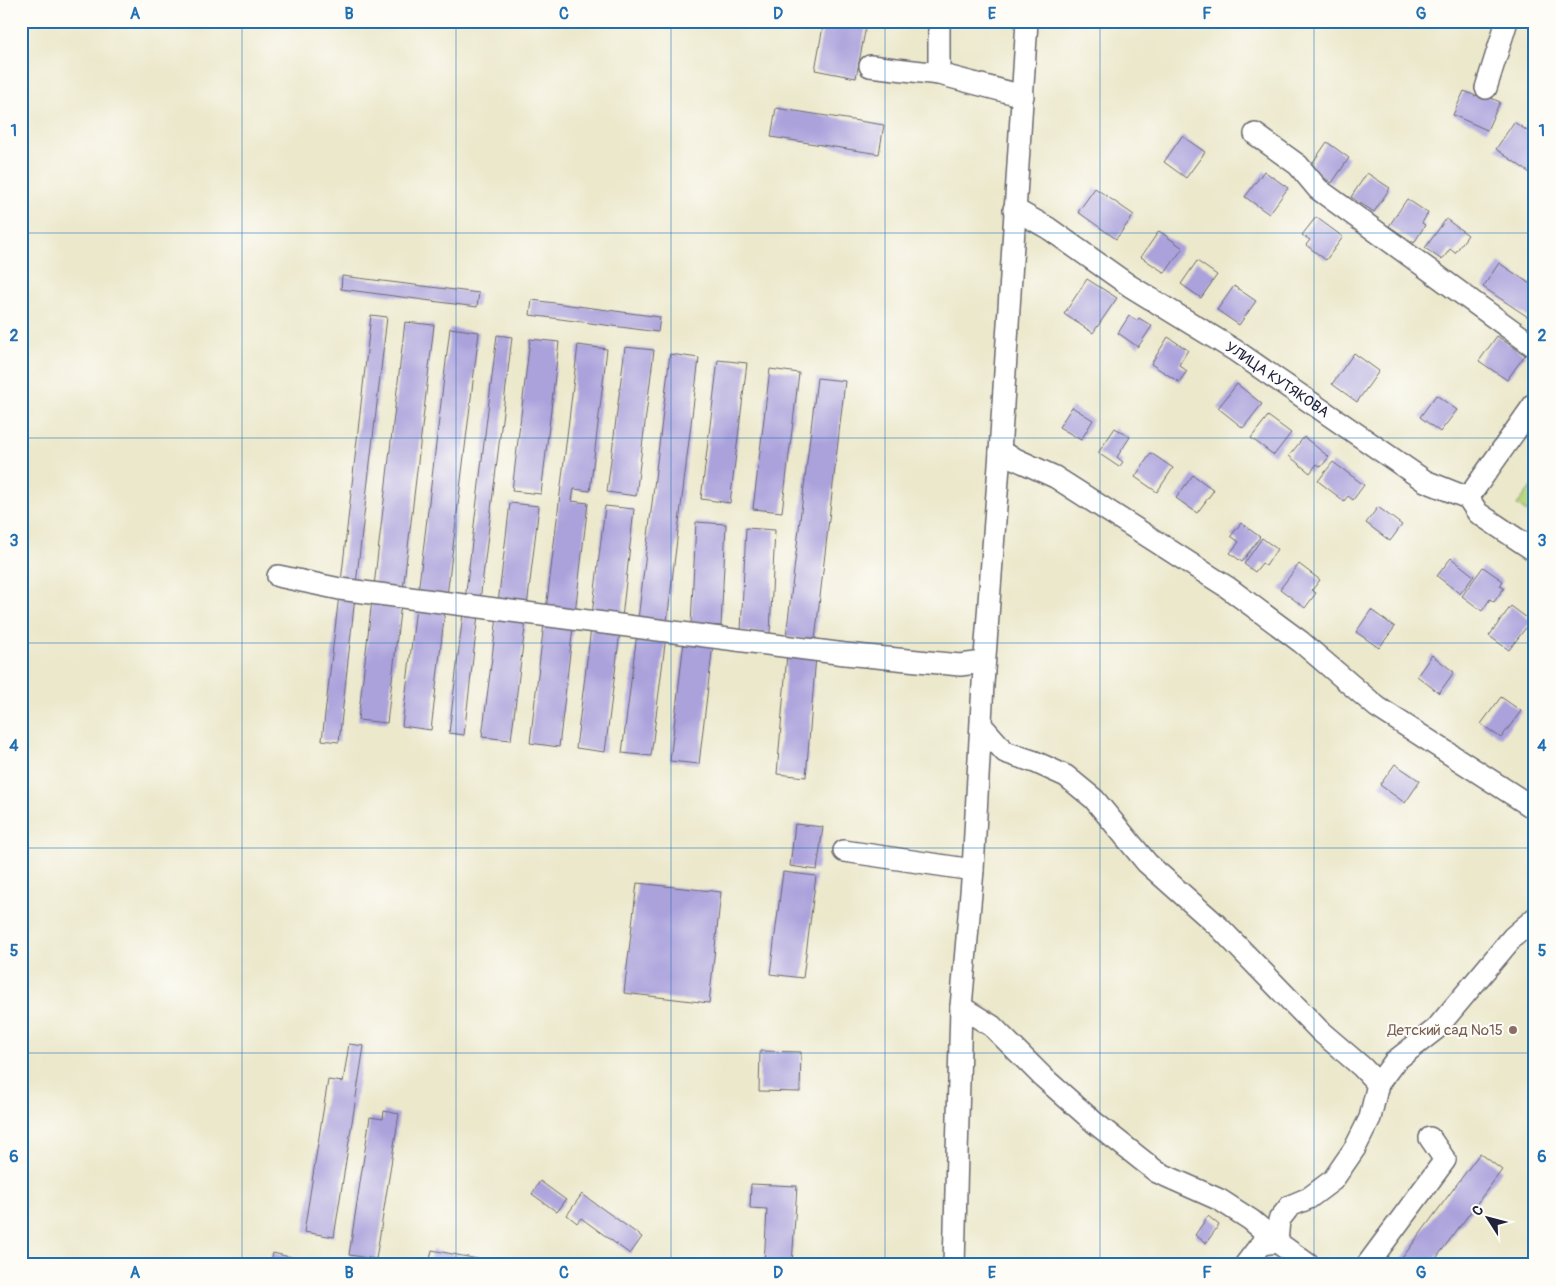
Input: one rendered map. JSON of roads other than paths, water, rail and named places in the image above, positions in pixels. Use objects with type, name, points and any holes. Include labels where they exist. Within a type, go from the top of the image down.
[{"type":"street","points":[[938,21],[939,74]]},
{"type":"street","points":[[954,1265],[961,1007],[973,870],[984,662],[1000,452],[1027,21]]},
{"type":"street","points":[[1486,88],[1507,21]]},
{"type":"street","points":[[870,66],[939,74],[1023,96]]},
{"type":"street","points":[[1255,134],[1298,165],[1318,189],[1535,346]]},
{"type":"street","name":"УЛИЦА КУТЯКОВА","points":[[1014,210],[1048,228],[1130,286],[1236,351],[1425,481],[1468,498],[1478,513],[1535,551]]},
{"type":"street","points":[[1468,498],[1535,403]]},
{"type":"street","points":[[1000,452],[1055,477],[1226,587],[1301,642],[1377,707],[1535,809]]},
{"type":"street","points":[[278,576],[340,588],[845,654],[960,665],[984,662]]},
{"type":"street","points":[[982,726],[1005,752],[1035,762],[1066,776],[1094,799],[1147,863],[1218,927],[1320,1031],[1362,1067],[1378,1084]]},
{"type":"street","points":[[844,851],[973,870]]},
{"type":"street","points":[[1277,1242],[1279,1220],[1290,1206],[1309,1198],[1333,1180],[1355,1148],[1370,1118],[1378,1084],[1395,1061],[1436,1029],[1513,937],[1535,918]]},
{"type":"street","points":[[961,1007],[992,1026],[1095,1123],[1157,1172],[1220,1200],[1251,1220],[1309,1265]]},
{"type":"street","points":[[1367,1265],[1445,1160],[1430,1138]]},
{"type":"street","points":[[1245,1265],[1261,1244],[1277,1242]]},
{"type":"place","name":"Детский сад №15","points":[[1513,1030]]}]
